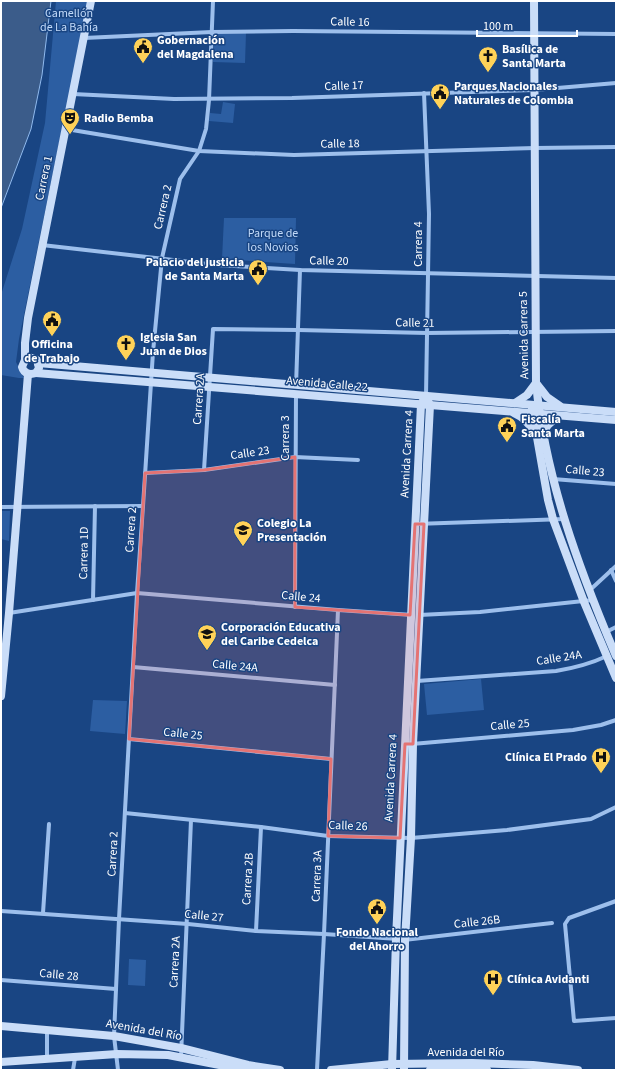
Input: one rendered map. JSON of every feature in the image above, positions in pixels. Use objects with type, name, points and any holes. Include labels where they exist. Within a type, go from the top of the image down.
[{"type":"street","name":"Carrera 1","points":[[25,360],[25,343],[28,318],[91,1]]},
{"type":"street","name":"Carrera 2","points":[[118,1070],[114,1036],[119,919],[150,382],[162,258],[180,179],[200,151],[206,129],[214,1]]},
{"type":"street","name":"Avenida Carrera 5","points":[[534,1],[536,414],[548,500],[553,519],[584,602],[616,678]]},
{"type":"street","name":"Calle 16","points":[[84,38],[212,32],[616,34]]},
{"type":"street","name":"Calle 17","points":[[73,94],[209,100],[534,90],[616,83]]},
{"type":"street","name":"Carrera 4","points":[[424,93],[428,214],[426,396]]},
{"type":"street","name":"Calle 18","points":[[66,129],[200,151],[294,155],[616,147]]},
{"type":"street","name":"Calle 20","points":[[42,245],[218,265],[300,270],[616,278]]},
{"type":"street","name":"Carrera 3","points":[[295,606],[296,385],[300,270]]},
{"type":"street","name":"Calle 21","points":[[213,330],[427,333],[616,331]]},
{"type":"street","name":"Carrera 2A","points":[[204,470],[213,330]]},
{"type":"street","points":[[1,696],[17,507],[32,373],[39,368],[37,360],[32,358],[25,360],[22,367],[32,373]]},
{"type":"street","name":"Avenida Calle 22","points":[[38,363],[616,412]]},
{"type":"street","name":"Avenida Calle 22","points":[[32,373],[616,420]]},
{"type":"street","points":[[514,403],[527,395],[536,383],[547,397],[562,407]]},
{"type":"street","name":"Avenida Carrera 4","points":[[392,1067],[400,838],[416,681],[424,524],[426,396]]},
{"type":"street","name":"Avenida Carrera 4","points":[[404,1067],[405,940],[411,838],[409,744],[410,615],[426,405]]},
{"type":"street","points":[[510,412],[523,418],[539,434],[558,416]]},
{"type":"street","name":"Avenida Carrera 5","points":[[539,434],[589,591],[616,656]]},
{"type":"street","name":"Calle 23","points":[[145,473],[204,470],[295,457],[358,460]]},
{"type":"street","name":"Calle 23","points":[[553,478],[616,484]]},
{"type":"street","name":"Carrera 1D","points":[[93,600],[95,506]]},
{"type":"street","points":[[1,507],[143,506]]},
{"type":"street","points":[[416,524],[565,519]]},
{"type":"street","points":[[589,591],[616,566]]},
{"type":"street","points":[[611,570],[616,581]]},
{"type":"street","name":"Calle 24","points":[[9,613],[137,593],[410,615],[480,612],[593,600]]},
{"type":"street","name":"Carrera 3A","points":[[317,1070],[338,610]]},
{"type":"street","points":[[606,632],[616,627]]},
{"type":"street","name":"Calle 24A","points":[[416,681],[562,670],[591,663],[607,656]]},
{"type":"street","name":"Calle 24A","points":[[133,667],[335,685]]},
{"type":"street","name":"Calle 25","points":[[409,744],[573,730],[601,725],[616,720]]},
{"type":"street","name":"Calle 25","points":[[129,739],[331,759]]},
{"type":"street","name":"Calle 26","points":[[125,813],[261,827],[328,836],[411,838],[507,830],[591,819],[616,807]]},
{"type":"street","name":"Carrera 2A","points":[[181,1057],[180,1048],[188,924],[191,820]]},
{"type":"street","points":[[43,914],[49,824]]},
{"type":"street","name":"Carrera 2B","points":[[256,931],[261,827]]},
{"type":"street","points":[[616,901],[569,918],[565,924],[574,1021],[616,1018]]},
{"type":"street","name":"Calle 27","points":[[1,911],[188,924],[256,931],[405,940]]},
{"type":"street","name":"Calle 26B","points":[[405,940],[552,923]]},
{"type":"street","name":"Calle 28","points":[[1,980],[116,989]]},
{"type":"street","name":"Avenida del Río","points":[[1,1026],[114,1036],[180,1048],[248,1065],[280,1070]]},
{"type":"street","points":[[47,1030],[47,1059]]},
{"type":"street","name":"Avenida del Río","points":[[1,1062],[117,1054],[168,1055],[181,1057],[216,1067],[245,1070]]},
{"type":"street","points":[[74,1070],[75,1058]]},
{"type":"street","name":"Avenida del Río","points":[[331,1070],[472,1063],[533,1065],[578,1070]]},
{"type":"street","name":"Avenida del Río","points":[[430,1070],[487,1070]]},
{"type":"highlighted area","points":[[295,457],[295,607],[410,615],[415,524],[424,524],[413,744],[405,744],[400,838],[328,836],[331,759],[129,739],[145,473],[204,470]]},
{"type":"green space","name":"Camellón de La Bahía","points":[[56,1],[87,1],[71,93],[62,128],[19,339],[16,362],[24,378],[19,378],[1,375],[1,295],[22,229],[45,123]]},
{"type":"green space","points":[[214,33],[246,33],[245,63],[213,62]]},
{"type":"green space","points":[[223,102],[235,104],[233,123],[209,121],[210,113],[221,114]]},
{"type":"green space","name":"Parque de los Novios","points":[[224,218],[296,218],[295,264],[222,259]]},
{"type":"green space","points":[[1,511],[10,511],[9,541],[1,539]]},
{"type":"green space","points":[[481,679],[484,710],[427,715],[424,684]]},
{"type":"green space","points":[[93,700],[127,701],[125,734],[90,731]]},
{"type":"green space","points":[[129,959],[146,960],[145,986],[128,985]]},
{"type":"shaded area","points":[[1,1],[51,1],[42,75],[31,129],[1,208]]},
{"type":"place","name":"Gobernación del Magdalena","points":[[143,64]]},
{"type":"place","name":"Basílica de Santa Marta","points":[[488,73]]},
{"type":"place","name":"Parques Nacionales Naturales de Colombia","points":[[440,110]]},
{"type":"place","name":"Radio Bemba","points":[[70,135]]},
{"type":"place","name":"Palacio del justicia de Santa Marta","points":[[258,286]]},
{"type":"place","name":"Officina de Trabajo","points":[[52,337]]},
{"type":"place","name":"Iglesia San Juan de Dios","points":[[126,361]]},
{"type":"place","name":"Fiscalía Santa Marta","points":[[507,443]]},
{"type":"place","name":"Colegio La Presentación","points":[[243,547]]},
{"type":"place","name":"Corporación Educativa del Caribe Cedelca","points":[[207,651]]},
{"type":"place","name":"Clínica El Prado","points":[[601,774]]},
{"type":"place","name":"Fondo Nacional del Ahorro","points":[[377,925]]},
{"type":"place","name":"Clínica Avidanti","points":[[493,996]]}]
